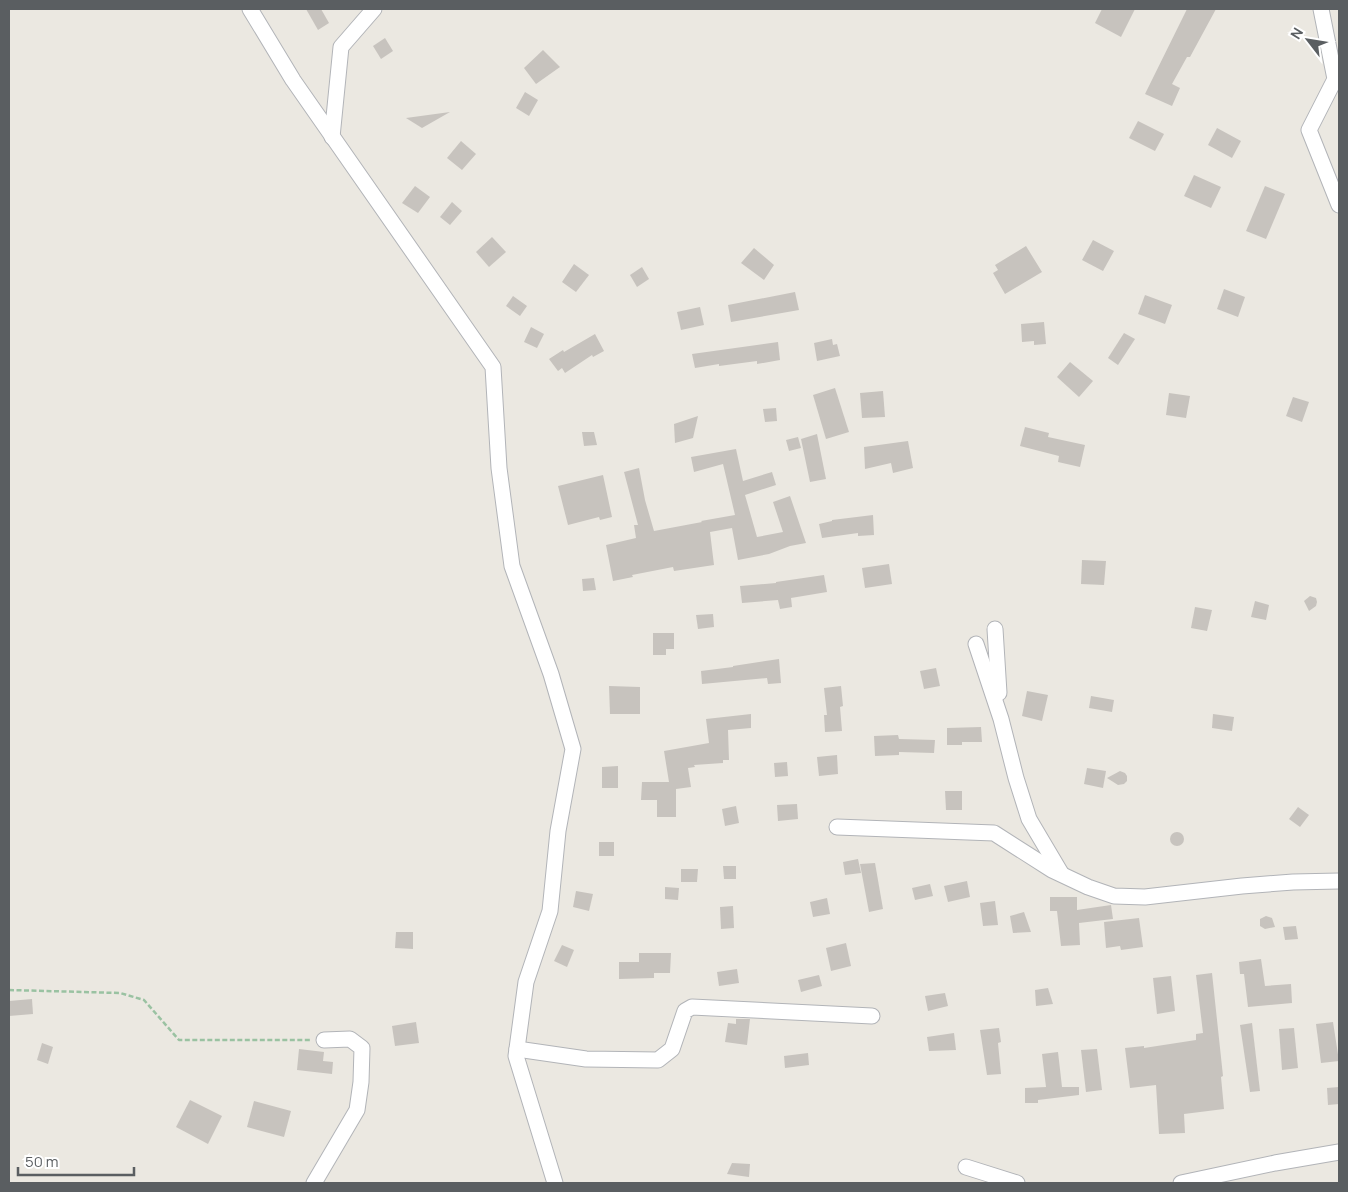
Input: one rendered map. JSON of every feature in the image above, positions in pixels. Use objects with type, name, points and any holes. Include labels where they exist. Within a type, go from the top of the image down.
[{"type":"street","points":[[250,9],[293,80],[493,367],[498,468],[512,566],[551,674],[573,749],[558,831],[550,910],[526,982],[516,1056],[555,1183]]},
{"type":"street","points":[[332,137],[341,47],[374,9]]},
{"type":"street","points":[[1321,9],[1335,79],[1309,130],[1339,205]]},
{"type":"street","points":[[995,629],[1001,719]]},
{"type":"street","points":[[976,644],[1001,719],[1029,820],[1062,874]]},
{"type":"street","points":[[837,827],[994,832],[1012,845],[1062,874],[1088,887],[1114,896],[1131,897],[1293,882],[1339,881]]},
{"type":"street","points":[[517,1049],[586,1059],[658,1060],[672,1049],[685,1010],[692,1007],[872,1016]]},
{"type":"street","points":[[314,1183],[357,1110],[361,1082],[362,1048],[350,1039],[324,1040]]},
{"type":"street","points":[[1181,1183],[1275,1163],[1339,1152]]},
{"type":"street","points":[[966,1167],[1016,1183]]},
{"type":"path","points":[[9,990],[120,993],[144,1000],[179,1040],[324,1040]]},
{"type":"building","points":[[306,9],[321,9],[329,23],[318,30]]},
{"type":"building","points":[[1102,9],[1135,9],[1121,37],[1095,23]]},
{"type":"building","points":[[1187,9],[1216,9],[1190,57],[1187,57],[1172,84],[1180,88],[1172,106],[1145,94]]},
{"type":"building","points":[[385,38],[393,51],[381,59],[373,46]]},
{"type":"building","points":[[543,50],[560,67],[536,84],[524,68]]},
{"type":"building","points":[[525,92],[538,100],[529,116],[516,108]]},
{"type":"building","points":[[450,112],[422,128],[406,118]]},
{"type":"building","points":[[1138,121],[1164,134],[1155,151],[1129,138]]},
{"type":"building","points":[[1217,128],[1241,141],[1232,158],[1208,145]]},
{"type":"building","points":[[461,141],[476,154],[462,170],[447,158]]},
{"type":"building","points":[[1194,175],[1221,187],[1211,208],[1184,196]]},
{"type":"building","points":[[415,186],[430,197],[418,213],[402,203]]},
{"type":"building","points":[[1265,186],[1285,194],[1266,239],[1246,231]]},
{"type":"building","points":[[452,202],[462,211],[450,225],[440,217]]},
{"type":"building","points":[[492,237],[506,252],[489,267],[476,252]]},
{"type":"building","points":[[1093,240],[1114,251],[1103,271],[1082,260]]},
{"type":"building","points":[[1026,246],[1042,272],[1005,294],[993,273],[998,270],[995,265]]},
{"type":"building","points":[[754,248],[774,265],[764,280],[741,263]]},
{"type":"building","points":[[574,264],[589,275],[576,292],[562,282]]},
{"type":"building","points":[[642,267],[649,279],[637,287],[630,275]]},
{"type":"building","points":[[1224,289],[1245,297],[1238,317],[1217,309]]},
{"type":"building","points":[[795,292],[799,310],[731,322],[728,305]]},
{"type":"building","points":[[1145,295],[1172,305],[1165,324],[1138,314]]},
{"type":"building","points":[[513,296],[527,306],[520,316],[506,306]]},
{"type":"building","points":[[700,307],[704,325],[681,330],[677,312]]},
{"type":"building","points":[[1044,322],[1046,344],[1034,345],[1034,341],[1022,342],[1021,324]]},
{"type":"building","points":[[531,327],[544,334],[537,348],[524,342]]},
{"type":"building","points":[[1124,333],[1135,339],[1118,365],[1108,358]]},
{"type":"building","points":[[595,334],[604,351],[593,357],[592,355],[565,373],[562,368],[558,371],[549,359],[563,350],[564,352]]},
{"type":"building","points":[[832,339],[833,345],[837,344],[840,356],[817,361],[814,343]]},
{"type":"building","points":[[778,342],[780,360],[757,364],[757,361],[695,368],[692,354]]},
{"type":"building","points":[[1070,362],[1093,381],[1079,397],[1057,377]]},
{"type":"building","points":[[835,388],[849,432],[826,439],[813,395]]},
{"type":"building","points":[[883,391],[885,417],[862,418],[860,393]]},
{"type":"building","points":[[1169,393],[1190,396],[1186,418],[1166,415]]},
{"type":"building","points":[[1293,397],[1309,402],[1302,422],[1286,416]]},
{"type":"building","points":[[776,408],[777,421],[765,422],[763,409]]},
{"type":"building","points":[[698,416],[693,438],[675,443],[674,424]]},
{"type":"building","points":[[1025,427],[1049,433],[1048,437],[1085,445],[1080,467],[1058,462],[1059,456],[1020,446]]},
{"type":"building","points":[[582,432],[594,432],[597,445],[584,446]]},
{"type":"building","points":[[817,434],[826,479],[810,482],[801,439]]},
{"type":"building","points":[[798,437],[801,448],[789,451],[786,440]]},
{"type":"building","points":[[908,441],[913,468],[893,473],[891,463],[865,469],[864,447]]},
{"type":"building","points":[[736,449],[743,481],[772,472],[776,485],[745,495],[757,537],[783,532],[773,502],[790,496],[806,543],[790,546],[769,554],[738,560],[732,528],[710,532],[714,565],[674,571],[673,567],[632,575],[633,577],[613,581],[606,545],[636,538],[634,525],[638,525],[624,472],[639,468],[645,500],[654,531],[702,522],[735,515],[723,464],[694,472],[691,457]]},
{"type":"building","points":[[603,475],[612,517],[600,520],[599,517],[568,525],[558,486]]},
{"type":"building","points":[[873,515],[874,535],[858,536],[858,533],[822,538],[819,524],[832,520]]},
{"type":"building","points":[[1082,560],[1106,561],[1104,585],[1081,584]]},
{"type":"building","points":[[889,564],[892,584],[865,588],[862,568]]},
{"type":"building","points":[[824,575],[827,592],[791,598],[792,607],[780,609],[778,600],[742,603],[740,586],[776,583]]},
{"type":"building","points":[[594,578],[596,590],[583,591],[582,579]]},
{"type":"building","points":[[1310,596],[1316,598],[1317,602],[1316,606],[1309,611],[1304,601]]},
{"type":"building","points":[[1255,601],[1269,605],[1266,620],[1251,617]]},
{"type":"building","points":[[1195,607],[1212,610],[1207,631],[1191,628]]},
{"type":"building","points":[[713,614],[714,627],[698,629],[696,615]]},
{"type":"building","points":[[653,633],[674,633],[674,649],[666,649],[666,655],[653,655]]},
{"type":"building","points":[[779,659],[781,683],[768,684],[767,678],[702,684],[701,671]]},
{"type":"building","points":[[936,668],[940,686],[924,689],[920,671]]},
{"type":"building","points":[[609,686],[640,687],[640,714],[610,714]]},
{"type":"building","points":[[841,686],[843,706],[840,707],[842,731],[825,732],[824,715],[827,715],[824,688]]},
{"type":"building","points":[[1027,691],[1048,695],[1042,721],[1022,716]]},
{"type":"building","points":[[1091,696],[1114,700],[1112,712],[1089,708]]},
{"type":"building","points":[[751,714],[751,728],[728,730],[729,760],[723,760],[723,763],[694,765],[695,767],[688,768],[691,787],[676,789],[676,817],[657,817],[657,800],[641,800],[642,782],[669,782],[664,751],[709,743],[706,719]]},
{"type":"building","points":[[1213,714],[1234,717],[1232,731],[1212,728]]},
{"type":"building","points":[[981,727],[982,742],[962,742],[962,745],[947,745],[947,728]]},
{"type":"building","points":[[898,735],[899,739],[935,740],[934,753],[899,752],[899,755],[875,756],[874,736]]},
{"type":"building","points":[[837,755],[838,774],[819,776],[817,757]]},
{"type":"building","points":[[787,762],[788,776],[775,777],[774,763]]},
{"type":"building","points":[[618,766],[618,788],[602,788],[602,767]]},
{"type":"building","points":[[1087,768],[1106,771],[1103,788],[1084,784]]},
{"type":"building","points":[[1120,771],[1127,776],[1127,781],[1124,784],[1118,785],[1107,778]]},
{"type":"building","points":[[945,791],[962,791],[962,810],[946,810]]},
{"type":"building","points":[[797,804],[798,819],[778,821],[777,805]]},
{"type":"building","points":[[736,806],[739,823],[725,826],[722,809]]},
{"type":"building","points":[[1298,807],[1309,815],[1300,827],[1289,819]]},
{"type":"building","points":[[1177,832],[1182,834],[1184,839],[1182,844],[1177,846],[1172,844],[1170,839],[1172,834]]},
{"type":"building","points":[[599,842],[614,842],[614,856],[599,856]]},
{"type":"building","points":[[858,859],[861,873],[845,875],[843,862]]},
{"type":"building","points":[[875,863],[883,909],[869,912],[860,864]]},
{"type":"building","points":[[723,866],[736,866],[736,879],[724,879]]},
{"type":"building","points":[[681,869],[698,869],[697,882],[681,882]]},
{"type":"building","points":[[967,881],[970,897],[948,902],[944,886]]},
{"type":"building","points":[[930,884],[933,896],[915,900],[912,888]]},
{"type":"building","points":[[665,887],[679,888],[678,900],[665,899]]},
{"type":"building","points":[[576,891],[593,894],[589,911],[573,907]]},
{"type":"building","points":[[1050,897],[1077,897],[1077,910],[1111,905],[1113,919],[1079,923],[1080,945],[1061,946],[1057,911],[1050,911]]},
{"type":"building","points":[[827,898],[830,914],[813,917],[810,902]]},
{"type":"building","points":[[995,901],[998,925],[983,926],[980,903]]},
{"type":"building","points":[[733,906],[734,928],[721,929],[720,907]]},
{"type":"building","points":[[1024,912],[1031,932],[1013,933],[1010,916]]},
{"type":"building","points":[[1266,916],[1272,918],[1275,927],[1265,929],[1260,926],[1260,919]]},
{"type":"building","points":[[1139,918],[1143,947],[1121,950],[1120,946],[1106,948],[1104,922]]},
{"type":"building","points":[[1296,926],[1298,939],[1285,940],[1283,927]]},
{"type":"building","points":[[396,932],[413,932],[413,949],[395,948]]},
{"type":"building","points":[[846,943],[851,966],[831,971],[826,948]]},
{"type":"building","points":[[562,945],[574,950],[567,967],[554,961]]},
{"type":"building","points":[[639,953],[671,953],[670,973],[654,973],[654,978],[619,979],[619,962],[639,962]]},
{"type":"building","points":[[1261,959],[1265,986],[1291,984],[1292,1003],[1248,1007],[1244,974],[1240,974],[1239,962]]},
{"type":"building","points":[[737,969],[739,983],[719,986],[717,972]]},
{"type":"building","points":[[1212,973],[1223,1076],[1221,1077],[1224,1109],[1184,1114],[1185,1133],[1159,1134],[1156,1085],[1130,1088],[1125,1048],[1144,1046],[1144,1048],[1196,1040],[1196,1034],[1203,1033],[1196,975]]},
{"type":"building","points":[[819,975],[822,986],[801,992],[798,980]]},
{"type":"building","points":[[1171,976],[1175,1011],[1157,1014],[1153,978]]},
{"type":"building","points":[[1048,988],[1053,1004],[1036,1006],[1035,990]]},
{"type":"building","points":[[945,993],[948,1006],[928,1011],[925,996]]},
{"type":"building","points":[[32,999],[33,1014],[9,1016],[9,1001]]},
{"type":"building","points":[[736,1019],[750,1019],[747,1045],[725,1042],[728,1023],[736,1024]]},
{"type":"building","points":[[416,1022],[419,1043],[395,1046],[392,1026]]},
{"type":"building","points":[[1333,1022],[1339,1061],[1321,1063],[1316,1024]]},
{"type":"building","points":[[1252,1023],[1260,1091],[1250,1092],[1240,1025]]},
{"type":"building","points":[[999,1028],[1001,1042],[998,1043],[1001,1074],[987,1075],[980,1030]]},
{"type":"building","points":[[1294,1028],[1298,1068],[1282,1070],[1279,1029]]},
{"type":"building","points":[[954,1033],[956,1050],[929,1051],[927,1037]]},
{"type":"building","points":[[42,1043],[53,1047],[48,1064],[37,1060]]},
{"type":"building","points":[[299,1049],[324,1052],[323,1061],[333,1062],[332,1074],[297,1070]]},
{"type":"building","points":[[1097,1049],[1102,1090],[1086,1092],[1081,1050]]},
{"type":"building","points":[[1058,1052],[1062,1087],[1079,1087],[1079,1095],[1038,1100],[1038,1103],[1025,1103],[1025,1088],[1046,1087],[1042,1054]]},
{"type":"building","points":[[808,1053],[809,1065],[785,1068],[784,1056]]},
{"type":"building","points":[[1339,1087],[1339,1104],[1328,1105],[1327,1088]]},
{"type":"building","points":[[190,1100],[222,1116],[208,1144],[176,1127]]},
{"type":"building","points":[[254,1101],[291,1111],[284,1137],[247,1127]]},
{"type":"building","points":[[732,1163],[750,1164],[749,1177],[727,1174]]}]
